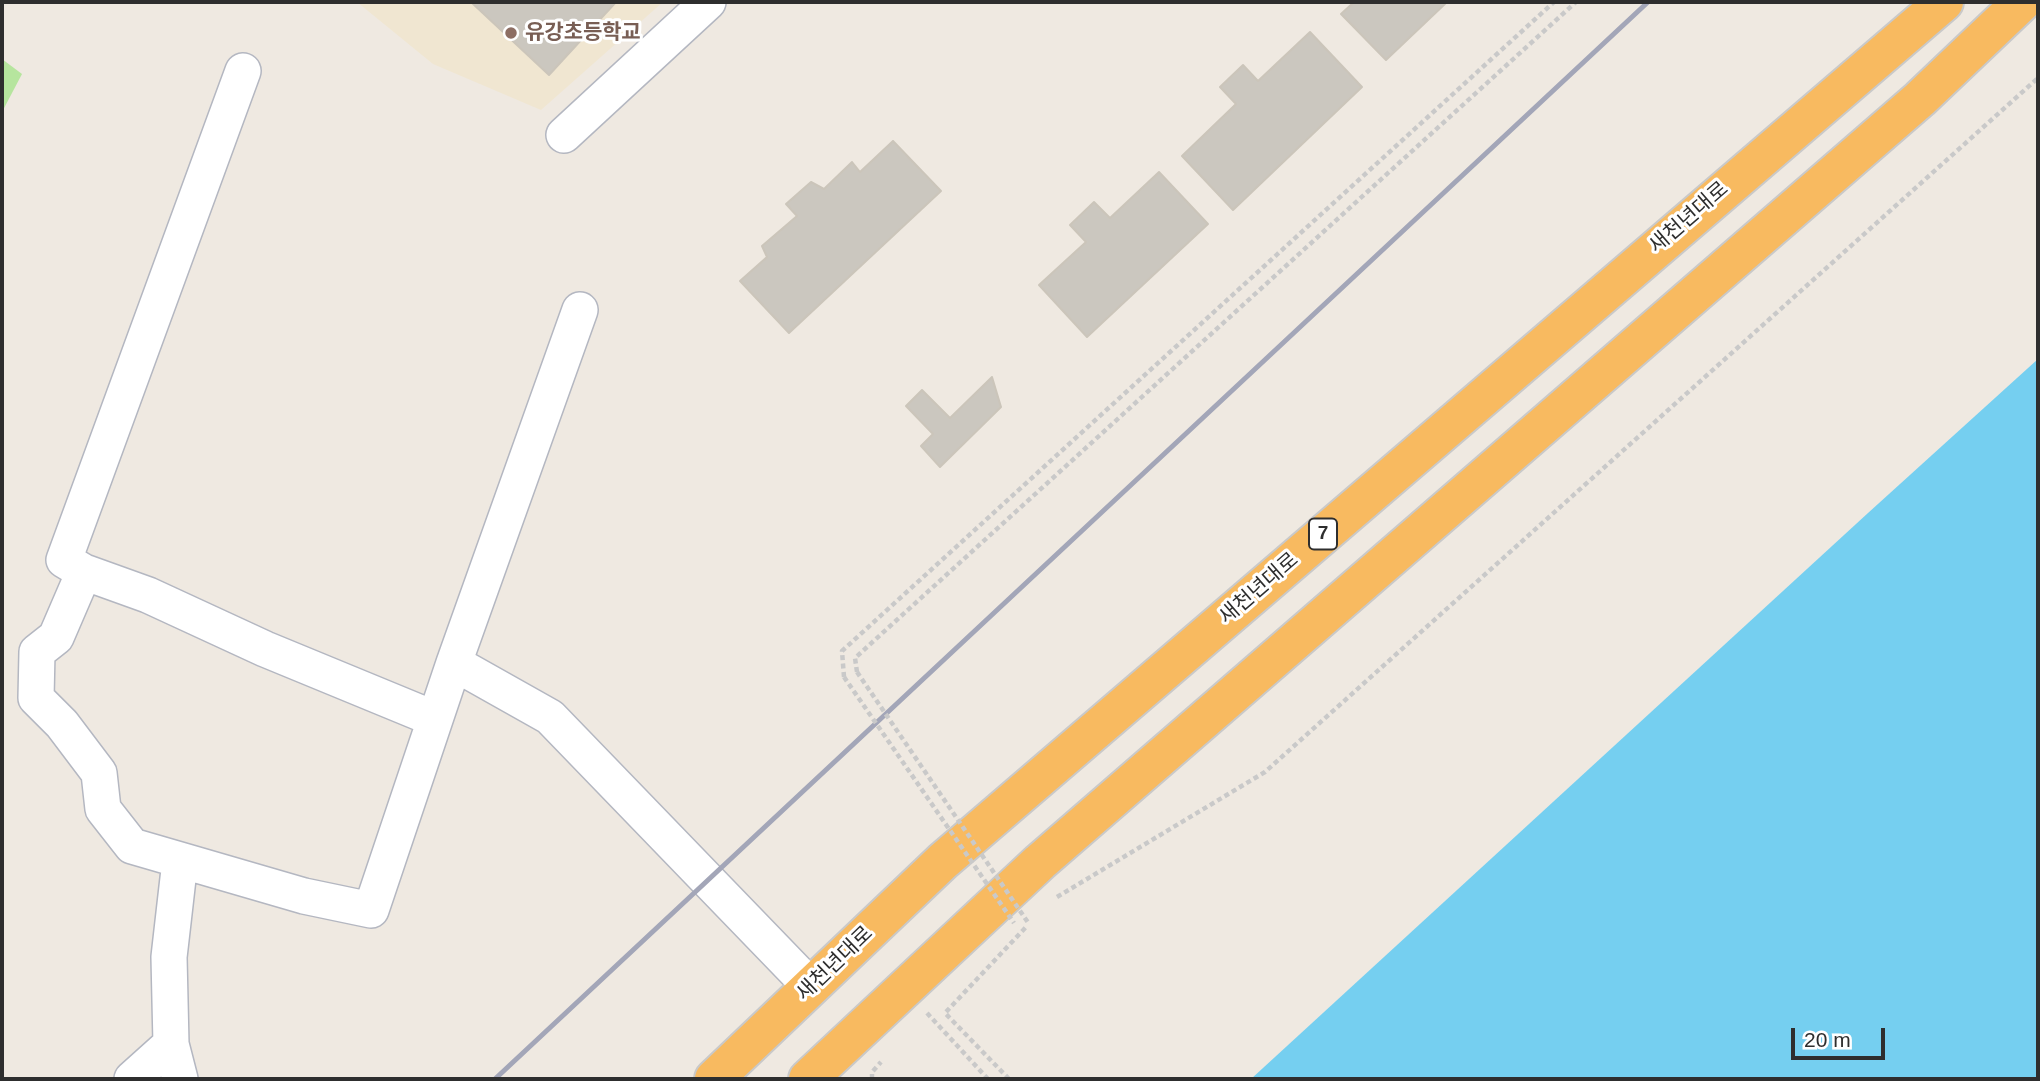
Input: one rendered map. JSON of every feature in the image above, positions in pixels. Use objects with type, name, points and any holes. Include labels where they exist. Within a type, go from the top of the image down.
[{"type":"highway","points":[[1829,98],[1914,2]]},
{"type":"highway","name":"새천년대로","points":[[714,1079],[943,860],[1944,2]]},
{"type":"highway","points":[[808,1079],[1040,862],[1920,99],[2022,2]]},
{"type":"street","points":[[564,135],[708,2]]},
{"type":"street","points":[[243,71],[64,560],[84,572],[148,596],[265,649],[435,719]]},
{"type":"street","points":[[84,572],[56,637],[37,652],[36,698],[62,724],[99,773],[103,809],[132,846],[304,896],[371,909],[454,663],[580,310]]},
{"type":"street","points":[[454,663],[550,717],[811,987]]},
{"type":"street","points":[[180,861],[169,957],[171,1044],[180,1079]]},
{"type":"street","points":[[132,1079],[171,1044]]},
{"type":"path","points":[[1014,923],[844,677],[842,651],[1554,2]]},
{"type":"path","points":[[1009,1079],[945,1013],[1029,924],[857,672],[855,658],[1576,2]]},
{"type":"path","points":[[1050,901],[1265,772],[2038,78]]},
{"type":"path","points":[[1004,933],[1026,916]]},
{"type":"path","points":[[924,1010],[988,1079]]},
{"type":"path","points":[[872,1079],[873,1072],[890,1052]]},
{"type":"shaded area","name":"유강초등학교","points":[[357,2],[663,2],[541,110],[433,64]]},
{"type":"green space","points":[[2,59],[22,74],[2,112]]},
{"type":"water","points":[[2038,359],[2038,1079],[1251,1079],[1868,513]]},
{"type":"building","points":[[471,2],[616,2],[549,75]]},
{"type":"building","points":[[1354,2],[1447,2],[1386,60],[1341,14]]},
{"type":"building","points":[[1310,32],[1362,87],[1233,210],[1182,156],[1236,104],[1220,87],[1243,65],[1258,81]]},
{"type":"building","points":[[893,141],[941,191],[789,333],[740,281],[767,257],[762,246],[797,216],[786,204],[811,182],[824,189],[852,162],[860,172]]},
{"type":"building","points":[[1159,172],[1208,224],[1087,337],[1039,285],[1086,242],[1070,225],[1094,202],[1110,218]]},
{"type":"building","points":[[992,377],[1001,407],[940,467],[921,446],[933,434],[906,406],[922,390],[950,418]]},
{"type":"railway","points":[[495,1079],[1648,2]]},
{"type":"place","name":"유강초등학교","points":[[511,33]]}]
